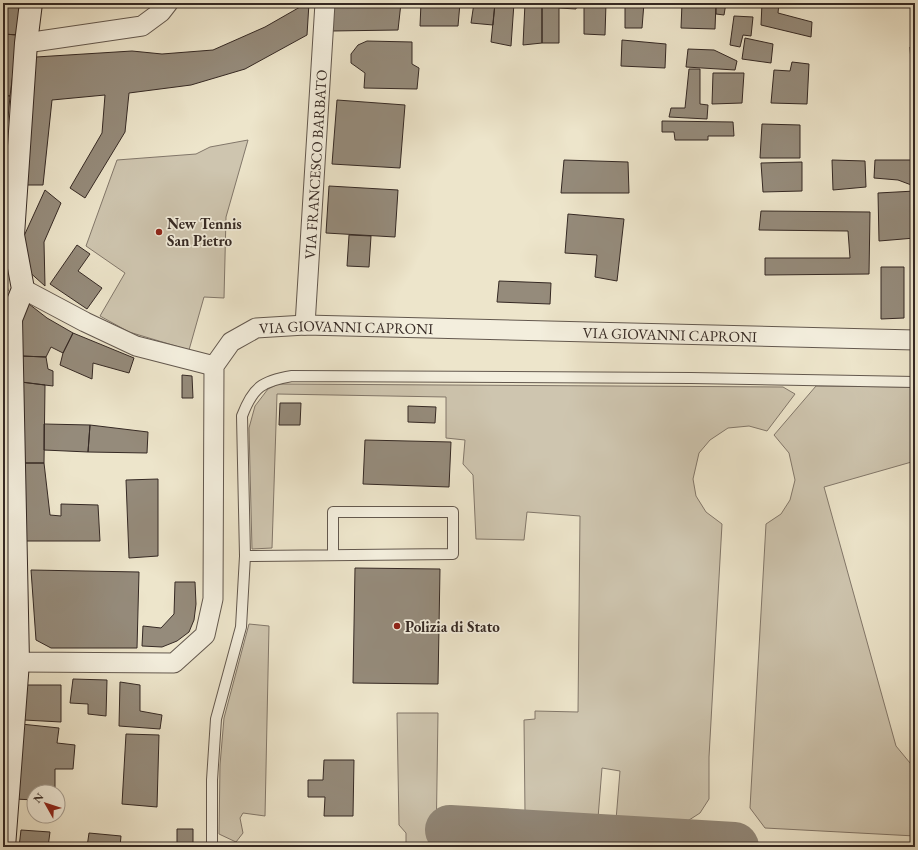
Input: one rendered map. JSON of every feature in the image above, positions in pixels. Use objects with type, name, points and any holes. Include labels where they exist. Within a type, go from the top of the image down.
[{"type":"street","points":[[4,847],[10,655],[8,350],[11,319],[23,289],[8,235],[31,3]]},
{"type":"street","points":[[26,43],[142,26],[161,12],[168,3]]},
{"type":"street","name":"VIA FRANCESCO BARBATO","points":[[305,326],[325,3]]},
{"type":"street","points":[[10,655],[174,663],[205,635],[213,599],[214,366],[136,346],[85,322],[23,289]]},
{"type":"street","name":"VIA GIOVANNI CAPRONI","points":[[214,366],[231,342],[256,328],[305,326],[915,340]]},
{"type":"lane","points":[[212,847],[212,780],[216,719],[241,627],[245,556],[241,433],[242,416],[248,400],[259,387],[274,379],[300,376],[683,378],[915,382]]},
{"type":"lane","points":[[245,556],[453,554],[453,512],[333,512],[333,555]]},
{"type":"shaded area","name":"New Tennis San Pietro","points":[[248,140],[226,217],[224,298],[204,297],[189,350],[129,332],[100,316],[125,273],[86,246],[117,160],[196,154],[210,147]]},
{"type":"shaded area","points":[[278,384],[783,387],[795,394],[767,431],[749,426],[728,428],[710,440],[699,453],[693,479],[696,496],[706,512],[722,524],[709,757],[709,799],[700,813],[686,822],[616,820],[620,771],[602,768],[598,818],[525,813],[524,720],[535,719],[535,711],[578,712],[580,516],[527,512],[524,540],[476,539],[473,475],[463,464],[465,440],[446,438],[446,397],[277,394],[272,548],[252,549],[249,428],[255,406],[268,389]]},
{"type":"shaded area","points":[[816,386],[915,387],[915,461],[824,487],[896,746],[915,769],[915,836],[765,828],[750,808],[766,524],[781,514],[790,500],[795,480],[789,453],[774,435]]},
{"type":"shaded area","points":[[249,624],[269,626],[265,816],[243,813],[240,818],[243,833],[236,842],[219,834],[220,765],[224,718]]},
{"type":"shaded area","points":[[397,713],[438,713],[436,847],[406,847],[406,833],[399,825]]},
{"type":"building","points":[[3,3],[19,3],[18,35],[3,34]]},
{"type":"building","points":[[309,3],[307,35],[245,69],[191,85],[129,93],[125,132],[85,198],[70,188],[102,133],[105,95],[52,100],[43,185],[25,185],[25,71],[36,57],[132,51],[162,54],[213,50],[265,27]]},
{"type":"building","points":[[331,3],[401,3],[398,30],[332,31]]},
{"type":"building","points":[[421,3],[460,3],[458,26],[420,26]]},
{"type":"building","points":[[474,3],[495,3],[493,25],[471,23]]},
{"type":"building","points":[[495,3],[514,3],[511,46],[491,42]]},
{"type":"building","points":[[525,3],[542,3],[542,43],[523,45]]},
{"type":"building","points":[[542,3],[577,3],[576,9],[559,8],[559,43],[542,43]]},
{"type":"building","points":[[584,3],[606,3],[605,35],[584,34]]},
{"type":"building","points":[[625,3],[644,3],[642,28],[625,28]]},
{"type":"building","points":[[682,3],[716,3],[715,29],[681,28]]},
{"type":"building","points":[[716,3],[726,3],[724,15],[716,14]]},
{"type":"building","points":[[762,3],[779,3],[778,13],[812,22],[811,37],[761,25]]},
{"type":"building","points":[[734,16],[753,17],[751,36],[743,35],[740,47],[730,45]]},
{"type":"building","points":[[3,34],[18,35],[10,96],[3,95]]},
{"type":"building","points":[[745,38],[773,44],[771,63],[742,59]]},
{"type":"building","points":[[622,40],[666,44],[665,68],[621,66]]},
{"type":"building","points":[[367,41],[412,42],[412,64],[419,68],[417,89],[364,88],[365,73],[351,63],[351,54],[358,45]]},
{"type":"building","points":[[910,47],[915,47],[915,120]]},
{"type":"building","points":[[688,49],[714,50],[737,61],[735,70],[686,67]]},
{"type":"building","points":[[792,62],[809,64],[807,104],[771,103],[774,70],[790,71]]},
{"type":"building","points":[[689,69],[700,69],[700,104],[708,105],[707,119],[669,117],[671,108],[685,108]]},
{"type":"building","points":[[713,73],[744,73],[742,103],[712,104]]},
{"type":"building","points":[[3,95],[10,96],[6,140],[3,139]]},
{"type":"building","points":[[337,100],[405,105],[400,168],[332,164]]},
{"type":"building","points":[[662,121],[733,122],[734,136],[708,136],[708,140],[675,140],[674,132],[662,132]]},
{"type":"building","points":[[762,124],[800,125],[800,158],[760,158]]},
{"type":"building","points":[[3,139],[6,140],[3,181]]},
{"type":"building","points":[[564,160],[628,162],[629,193],[561,193]]},
{"type":"building","points":[[832,160],[865,161],[866,187],[833,190]]},
{"type":"building","points":[[875,160],[912,160],[914,186],[898,180],[874,178]]},
{"type":"building","points":[[802,162],[802,191],[763,192],[761,163]]},
{"type":"building","points":[[329,186],[398,190],[395,237],[326,233]]},
{"type":"building","points":[[45,190],[61,203],[44,242],[45,286],[26,269],[24,236]]},
{"type":"building","points":[[915,191],[915,238],[879,241],[878,193]]},
{"type":"building","points":[[761,211],[870,212],[869,274],[765,275],[765,258],[850,258],[848,231],[759,230]]},
{"type":"building","points":[[568,214],[624,219],[617,281],[595,277],[597,255],[565,253]]},
{"type":"building","points":[[349,235],[371,236],[369,267],[347,266]]},
{"type":"building","points":[[77,245],[90,254],[78,271],[102,288],[87,309],[50,284]]},
{"type":"building","points":[[3,257],[8,291],[3,292]]},
{"type":"building","points":[[881,267],[904,267],[904,318],[881,319]]},
{"type":"building","points":[[499,281],[551,283],[550,304],[497,302]]},
{"type":"building","points":[[29,304],[47,318],[73,333],[63,353],[51,347],[46,357],[21,356],[20,313]]},
{"type":"building","points":[[73,333],[134,358],[129,373],[93,363],[92,379],[60,365],[63,353]]},
{"type":"building","points":[[21,356],[46,357],[48,369],[53,371],[53,386],[21,382]]},
{"type":"building","points":[[182,375],[192,376],[193,398],[182,398]]},
{"type":"building","points":[[21,382],[45,385],[44,463],[23,463]]},
{"type":"building","points":[[280,403],[301,403],[300,425],[279,425]]},
{"type":"building","points":[[408,406],[436,407],[435,423],[408,422]]},
{"type":"building","points":[[44,424],[90,425],[88,452],[44,450]]},
{"type":"building","points":[[90,425],[148,432],[147,453],[88,452]]},
{"type":"building","points":[[365,440],[451,442],[449,487],[363,484]]},
{"type":"building","points":[[23,463],[44,463],[50,515],[61,516],[61,504],[98,505],[100,541],[24,541]]},
{"type":"building","points":[[158,479],[158,556],[129,558],[126,480]]},
{"type":"building","name":"Polizia di Stato","points":[[355,568],[440,569],[438,684],[353,683]]},
{"type":"building","points":[[31,570],[139,572],[137,648],[51,648],[36,640]]},
{"type":"building","points":[[175,582],[195,582],[196,604],[194,620],[189,632],[177,641],[162,647],[142,646],[143,626],[161,628],[174,614]]},
{"type":"building","points":[[73,679],[107,680],[106,716],[88,714],[88,704],[70,703]]},
{"type":"building","points":[[120,682],[140,685],[140,711],[162,715],[160,729],[119,726]]},
{"type":"building","points":[[27,685],[61,685],[61,722],[24,720]]},
{"type":"building","points":[[21,724],[59,728],[57,743],[75,745],[73,769],[55,769],[55,784],[26,784],[26,800],[15,799]]},
{"type":"building","points":[[126,734],[159,735],[157,807],[122,804]]},
{"type":"building","points":[[324,760],[354,760],[353,816],[324,816],[325,797],[308,797],[308,780],[323,780]]},
{"type":"building","points":[[177,829],[193,829],[193,847],[177,847]]},
{"type":"building","points":[[21,830],[50,832],[48,847],[19,847]]},
{"type":"building","points":[[89,833],[121,836],[120,847],[87,847]]},
{"type":"taxiway","points":[[450,830],[734,847]]},
{"type":"place","name":"New Tennis San Pietro","points":[[159,232]]},
{"type":"place","name":"Polizia di Stato","points":[[397,626]]}]
